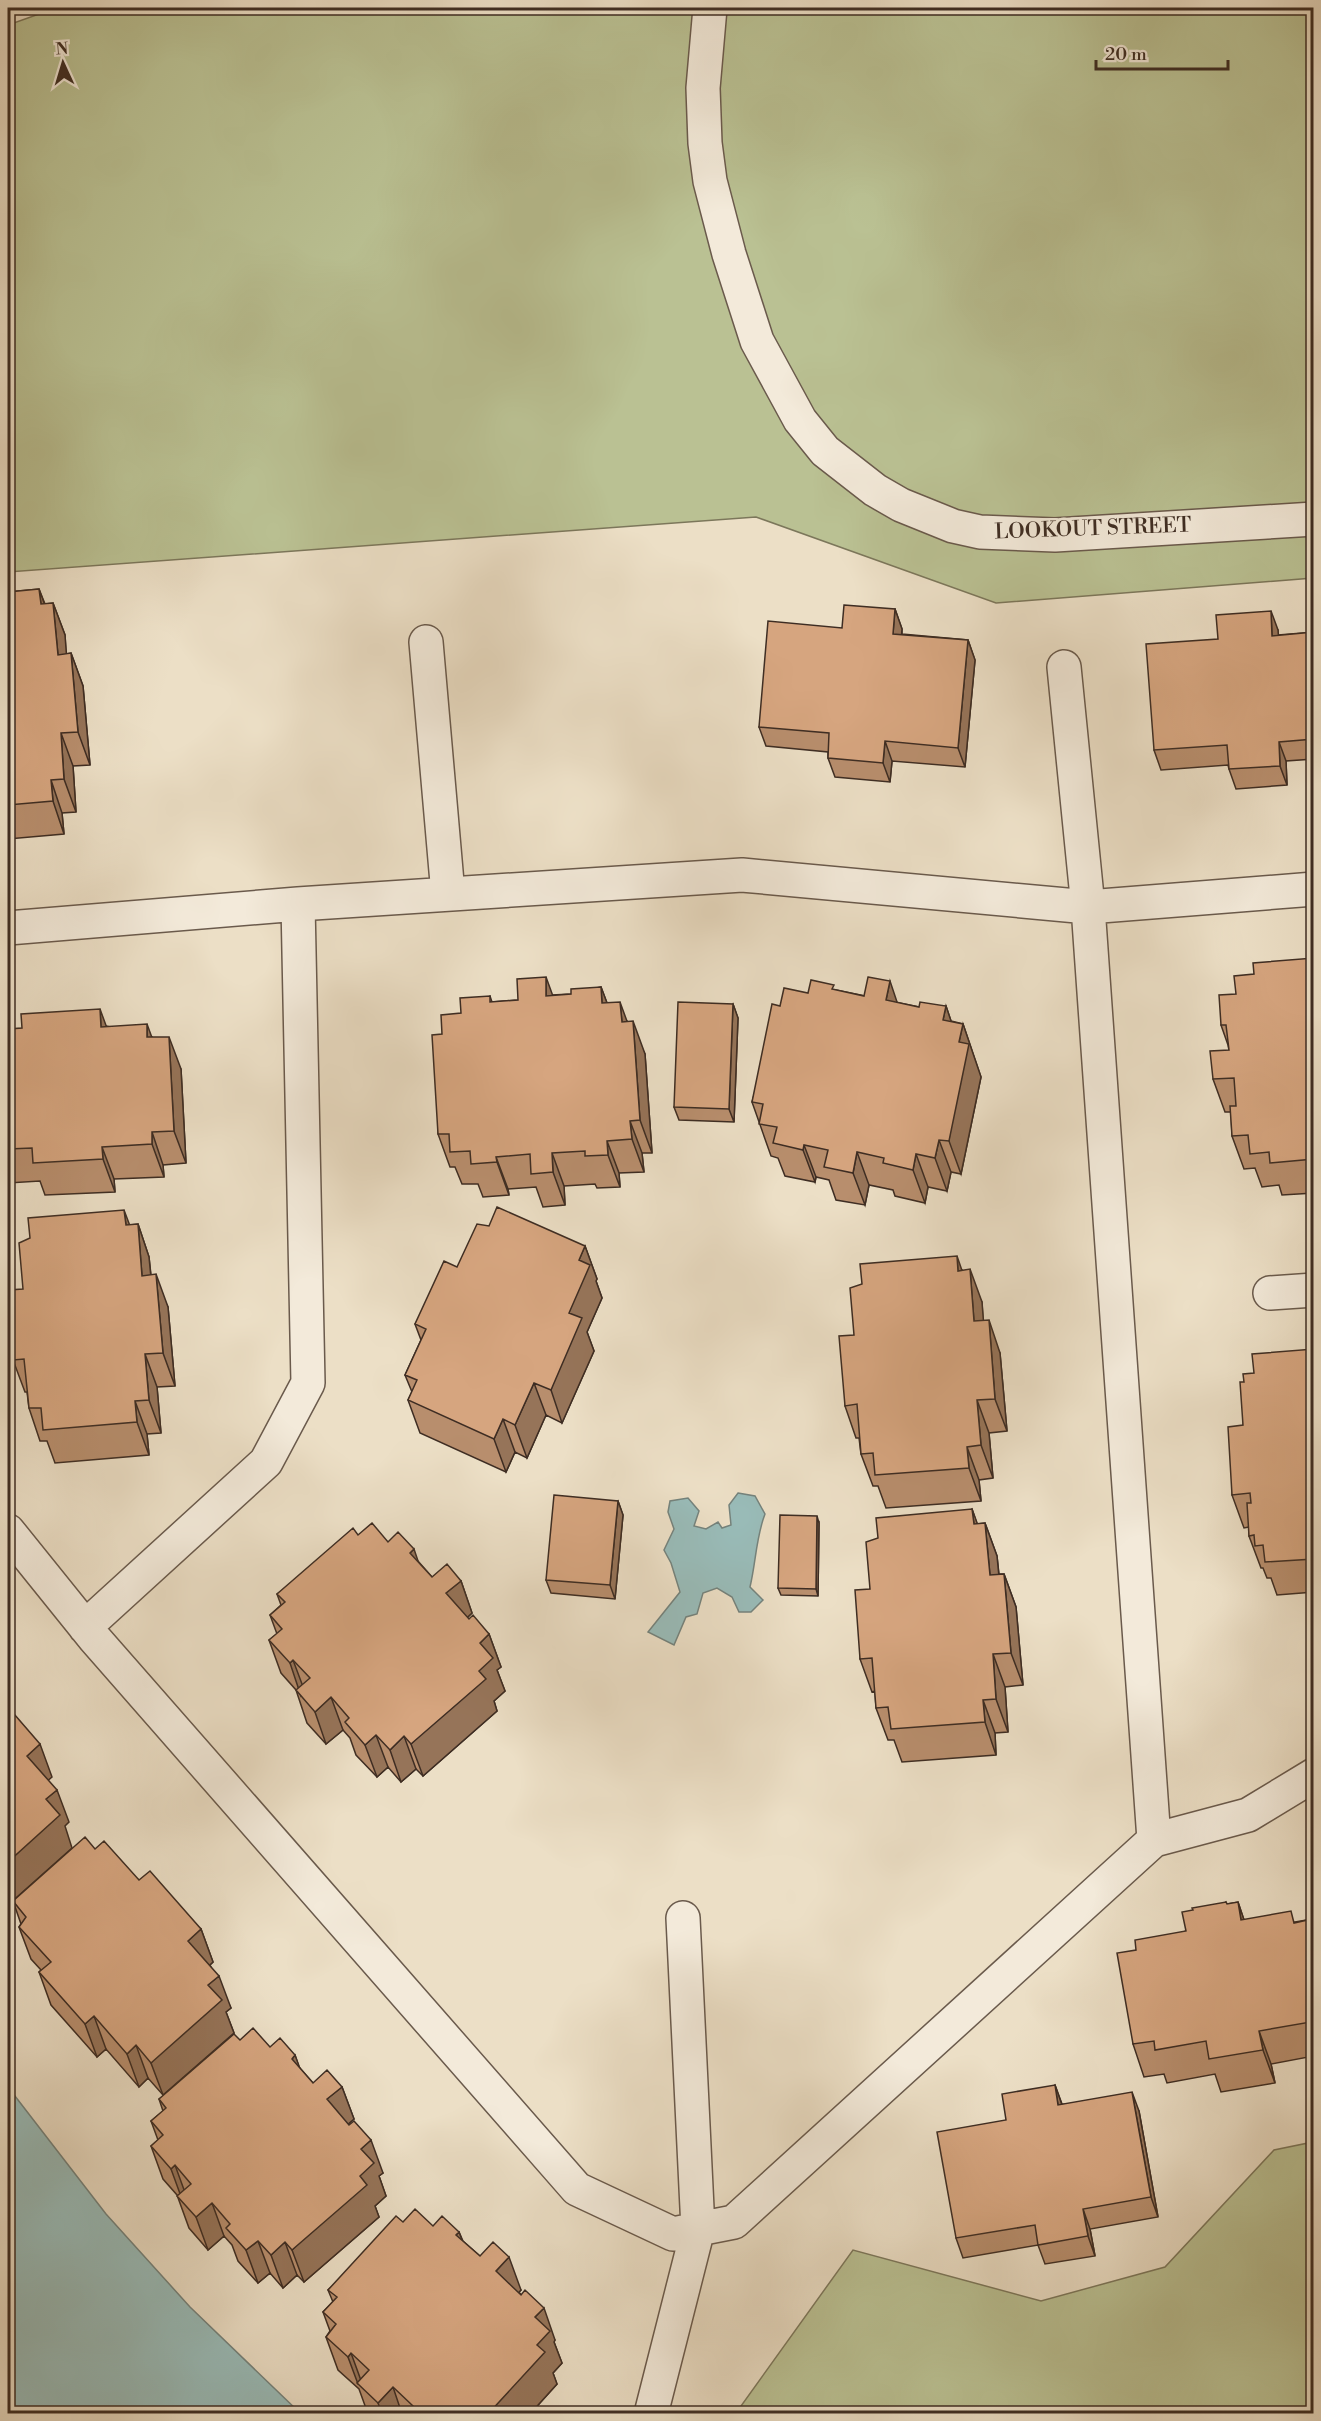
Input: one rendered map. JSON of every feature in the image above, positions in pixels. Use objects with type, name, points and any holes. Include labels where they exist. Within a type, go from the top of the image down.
[{"type":"street","name":"LOOKOUT STREET","points":[[710,8],[703,88],[705,143],[710,180],[729,254],[757,341],[800,420],[825,451],[875,490],[902,505],[952,526],[980,532],[1055,535],[1314,519]]},
{"type":"street","points":[[426,642],[448,894]]},
{"type":"street","points":[[1064,667],[1088,907],[1154,1840]]},
{"type":"street","points":[[8,928],[298,904],[742,875],[1088,907],[1314,888]]},
{"type":"street","points":[[86,1627],[266,1462],[308,1383],[298,904]]},
{"type":"street","points":[[1270,1293],[1314,1290]]},
{"type":"street","points":[[8,1531],[86,1627],[578,2188],[673,2234],[734,2222],[1154,1840],[1248,1815],[1314,1775]]},
{"type":"street","points":[[651,2414],[698,2229],[683,1918]]},
{"type":"green space","points":[[56,8],[1313,8],[1313,578],[996,603],[756,517],[8,572],[8,25]]},
{"type":"green space","points":[[1313,2142],[1313,2413],[736,2413],[853,2250],[1041,2301],[1165,2267],[1274,2150]]},
{"type":"water","points":[[738,1493],[755,1496],[765,1514],[750,1587],[763,1600],[751,1612],[739,1612],[732,1597],[717,1588],[703,1593],[697,1614],[686,1617],[674,1645],[648,1632],[680,1592],[671,1563],[664,1550],[674,1529],[668,1512],[670,1501],[688,1498],[699,1511],[694,1526],[706,1529],[718,1522],[722,1528],[731,1525],[729,1505]]},
{"type":"water","points":[[8,2087],[106,2214],[190,2307],[300,2413],[8,2413]]},
{"type":"building","points":[[39,589],[41,604],[53,603],[58,655],[71,653],[78,732],[61,733],[64,779],[51,780],[53,801],[8,805],[8,592]]},
{"type":"building","points":[[844,605],[895,609],[893,634],[968,640],[958,748],[885,741],[883,763],[828,758],[829,733],[759,727],[768,621],[842,628]]},
{"type":"building","points":[[1271,611],[1272,636],[1314,632],[1314,739],[1279,742],[1280,766],[1229,769],[1227,745],[1154,750],[1146,644],[1218,639],[1216,615]]},
{"type":"building","points":[[1314,958],[1314,1159],[1270,1163],[1269,1152],[1250,1154],[1248,1135],[1232,1136],[1230,1106],[1236,1106],[1234,1078],[1213,1079],[1210,1051],[1229,1050],[1226,1025],[1221,1025],[1219,995],[1236,994],[1234,976],[1254,974],[1253,963]]},
{"type":"building","points":[[546,977],[546,996],[571,994],[571,989],[601,987],[602,1003],[620,1002],[622,1022],[633,1021],[640,1120],[630,1121],[632,1139],[607,1141],[608,1155],[585,1156],[585,1151],[552,1153],[553,1172],[531,1174],[530,1154],[496,1157],[497,1162],[471,1164],[470,1151],[450,1152],[449,1134],[438,1134],[432,1035],[442,1034],[441,1015],[461,1013],[460,998],[490,996],[490,1002],[518,1000],[517,979]]},
{"type":"building","points":[[868,977],[890,981],[886,1000],[919,1007],[920,1002],[946,1006],[943,1020],[963,1024],[959,1042],[969,1044],[949,1141],[939,1140],[935,1158],[916,1154],[913,1170],[883,1163],[884,1158],[857,1152],[853,1173],[824,1167],[828,1150],[804,1145],[803,1150],[773,1143],[777,1127],[759,1124],[763,1104],[752,1102],[772,1004],[780,1006],[784,988],[808,993],[811,980],[834,985],[832,989],[864,996]]},
{"type":"building","points":[[678,1002],[733,1004],[729,1109],[674,1107]]},
{"type":"building","points":[[100,1009],[101,1027],[147,1024],[147,1037],[169,1037],[174,1131],[152,1132],[152,1144],[102,1147],[103,1159],[33,1163],[32,1148],[8,1149],[8,1029],[22,1028],[21,1014]]},
{"type":"building","points":[[497,1207],[585,1246],[579,1260],[590,1265],[569,1313],[582,1318],[551,1390],[534,1383],[515,1425],[503,1419],[494,1439],[408,1400],[417,1380],[405,1375],[426,1329],[415,1324],[444,1261],[457,1267],[477,1224],[489,1226]]},
{"type":"building","points":[[124,1210],[126,1225],[138,1224],[142,1276],[156,1274],[163,1353],[145,1354],[149,1400],[135,1401],[137,1422],[43,1430],[41,1408],[29,1408],[24,1359],[13,1360],[8,1290],[23,1289],[19,1243],[30,1238],[28,1218]]},
{"type":"building","points":[[957,1256],[958,1271],[970,1269],[974,1321],[989,1320],[995,1399],[977,1400],[981,1445],[967,1447],[969,1468],[875,1475],[873,1453],[861,1454],[857,1404],[845,1406],[839,1336],[854,1335],[850,1288],[862,1284],[860,1264]]},
{"type":"building","points":[[1314,1349],[1314,1559],[1265,1562],[1263,1545],[1255,1546],[1254,1535],[1249,1536],[1247,1503],[1251,1503],[1250,1493],[1232,1495],[1228,1427],[1243,1425],[1240,1382],[1244,1382],[1243,1374],[1254,1373],[1252,1354]]},
{"type":"building","points":[[554,1495],[618,1501],[610,1585],[546,1580]]},
{"type":"building","points":[[972,1509],[974,1524],[985,1523],[990,1575],[1004,1574],[1011,1653],[993,1654],[996,1699],[983,1700],[985,1722],[891,1729],[888,1707],[876,1708],[872,1658],[860,1659],[855,1590],[870,1589],[866,1542],[878,1538],[876,1518]]},
{"type":"building","points":[[780,1515],[817,1516],[816,1589],[778,1588]]},
{"type":"building","points":[[372,1523],[388,1542],[398,1532],[414,1549],[410,1553],[432,1577],[447,1564],[461,1581],[446,1593],[469,1619],[473,1615],[489,1634],[480,1643],[493,1658],[479,1671],[486,1679],[411,1744],[404,1736],[390,1750],[376,1735],[365,1745],[345,1722],[349,1718],[331,1697],[315,1712],[296,1690],[310,1678],[293,1660],[290,1663],[269,1640],[282,1629],[270,1615],[285,1602],[277,1594],[353,1528],[358,1535]]},
{"type":"building","points":[[8,1707],[40,1744],[27,1756],[57,1790],[46,1799],[60,1815],[8,1862]]},
{"type":"building","points":[[85,1837],[95,1849],[104,1841],[139,1880],[150,1871],[201,1929],[188,1941],[219,1976],[208,1985],[222,2000],[151,2063],[136,2045],[127,2054],[94,2016],[85,2024],[39,1972],[51,1962],[19,1927],[26,1917],[13,1901]]},
{"type":"building","points":[[1226,1902],[1227,1904],[1238,1902],[1241,1920],[1291,1911],[1294,1923],[1312,1919],[1314,1926],[1314,2011],[1310,2012],[1311,2022],[1259,2031],[1263,2050],[1209,2059],[1206,2041],[1155,2050],[1154,2041],[1133,2044],[1117,1953],[1136,1950],[1135,1940],[1186,1931],[1182,1912]]},
{"type":"building","points":[[253,2028],[270,2047],[280,2038],[295,2055],[292,2059],[313,2083],[327,2070],[342,2087],[327,2099],[349,2125],[354,2121],[371,2140],[361,2149],[374,2163],[360,2176],[367,2185],[292,2250],[285,2242],[271,2255],[258,2241],[246,2250],[226,2228],[230,2224],[212,2203],[196,2217],[177,2196],[191,2184],[175,2165],[171,2169],[151,2146],[163,2135],[151,2121],[166,2108],[159,2099],[234,2034],[240,2040]]},
{"type":"building","points":[[1055,2085],[1058,2105],[1132,2092],[1151,2197],[1083,2209],[1088,2236],[1038,2245],[1035,2225],[956,2238],[937,2132],[1006,2120],[1002,2094]]},
{"type":"building","points":[[415,2209],[433,2226],[442,2216],[459,2232],[456,2235],[480,2256],[493,2242],[509,2257],[496,2271],[521,2295],[525,2290],[544,2308],[535,2317],[550,2331],[537,2345],[545,2352],[488,2414],[413,2414],[409,2410],[413,2406],[393,2387],[378,2403],[357,2383],[369,2370],[351,2353],[348,2357],[326,2337],[336,2324],[323,2312],[337,2297],[328,2290],[396,2216],[403,2222]]}]
